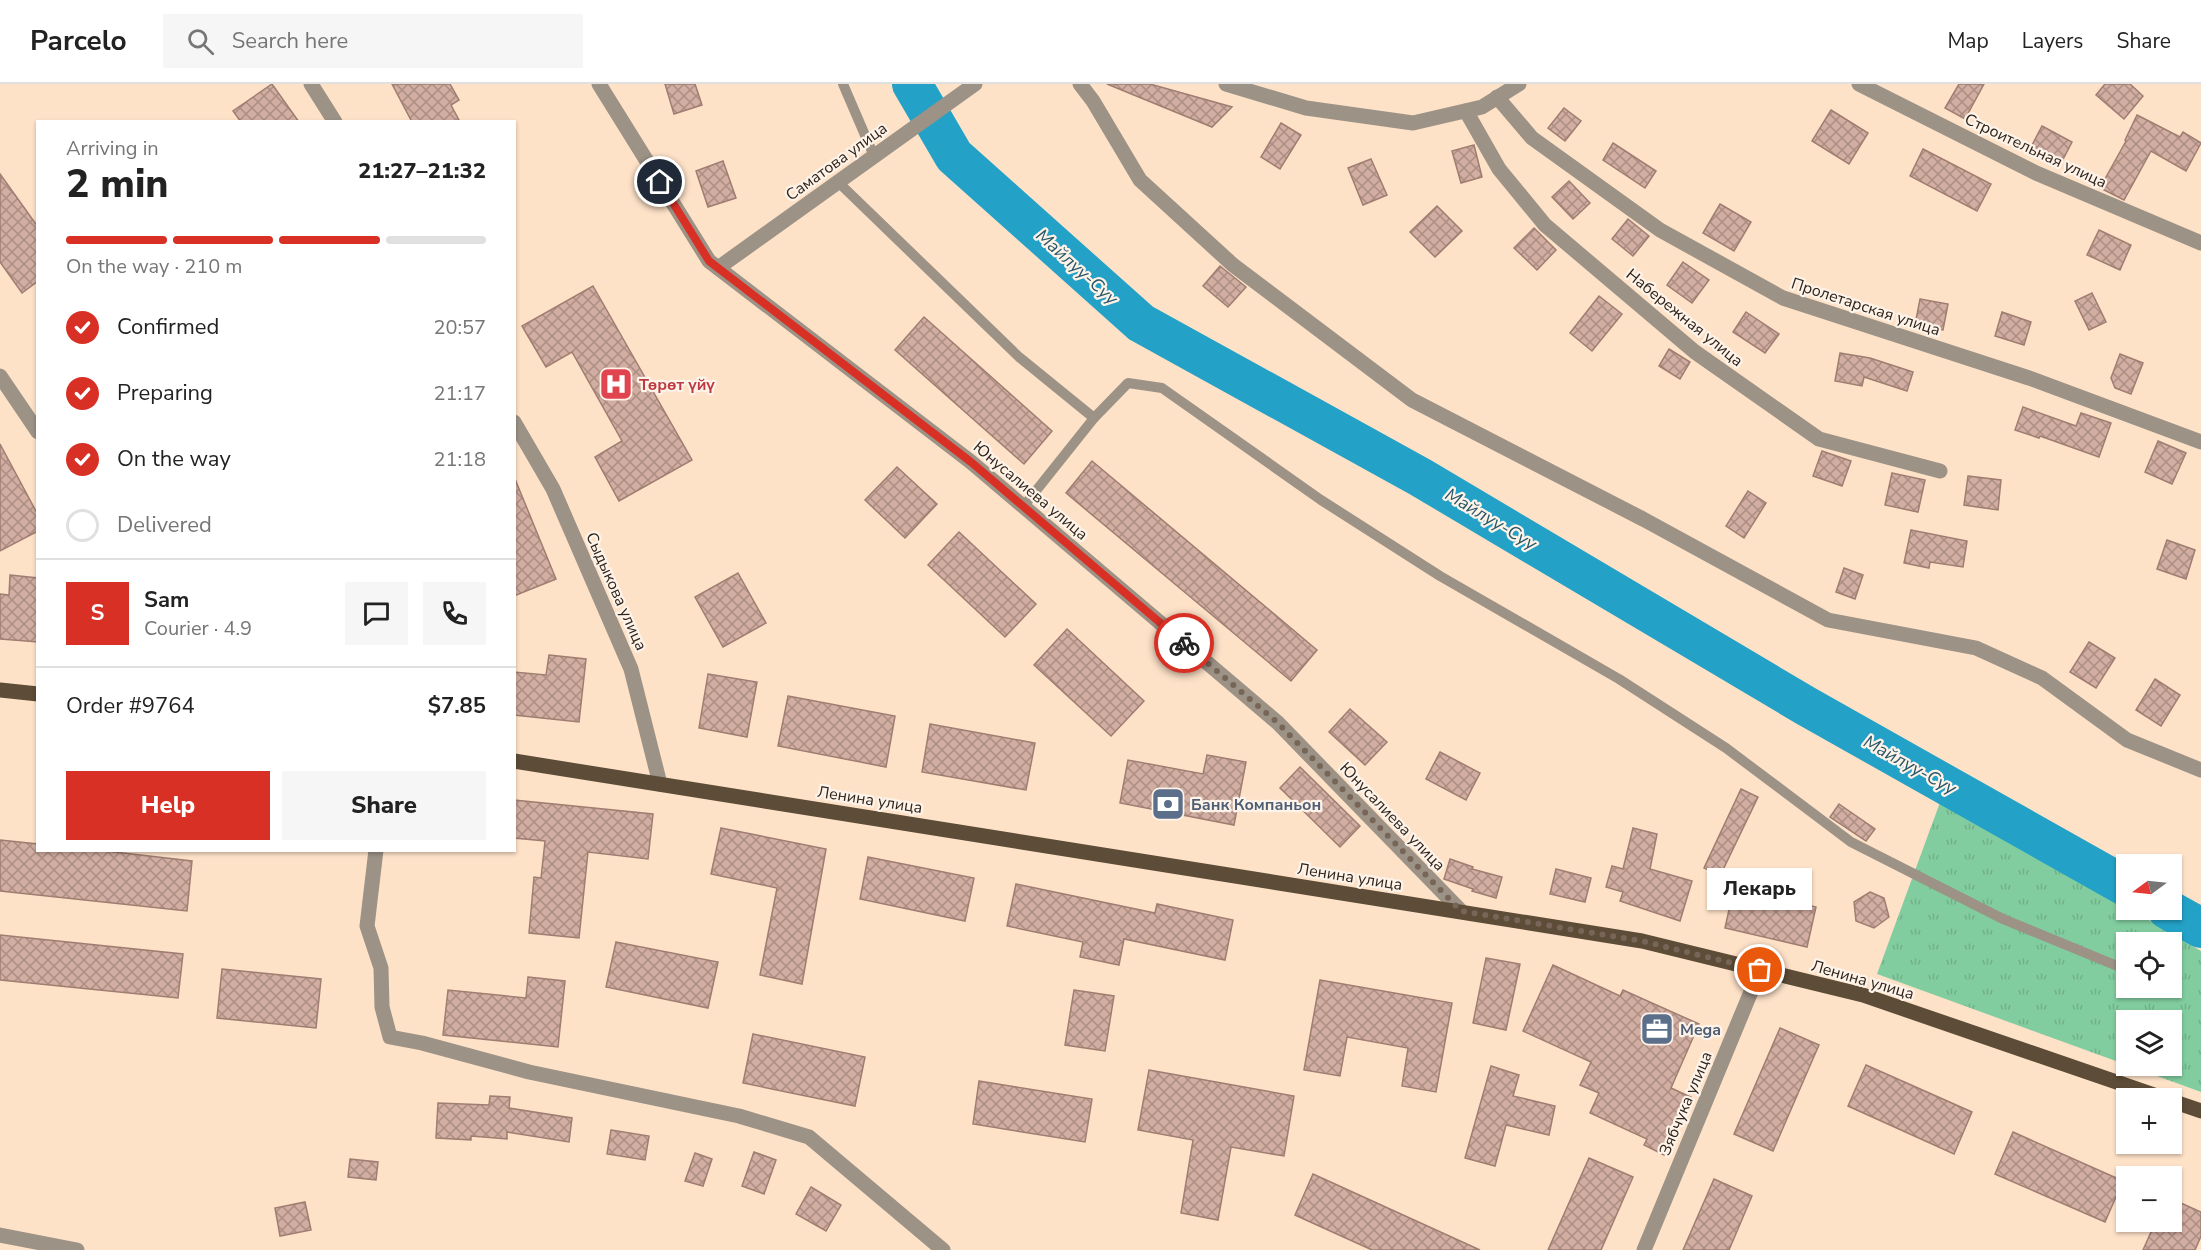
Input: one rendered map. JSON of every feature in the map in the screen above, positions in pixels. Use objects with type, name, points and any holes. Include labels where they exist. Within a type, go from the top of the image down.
[{"type":"main road","points":[[0,690],[36,694]]},
{"type":"main road","name":"Ленина улица","points":[[516,761],[1642,941],[1863,995],[2134,1088]]},
{"type":"main road","points":[[2182,1104],[2201,1111]]},
{"type":"street","points":[[311,84],[334,120]]},
{"type":"street","name":"Юнусалиева улица","points":[[599,84],[709,261],[971,462],[1278,723],[1461,911]]},
{"type":"street","name":"Саматова улица","points":[[718,268],[975,84]]},
{"type":"street","points":[[1080,84],[1093,101],[1140,180],[1233,266],[1412,400],[1643,519],[1828,620],[1976,648],[2042,678],[2127,740],[2201,770]]},
{"type":"street","points":[[1226,84],[1305,108],[1413,123],[1482,107],[1519,84]]},
{"type":"street","name":"Строительная улица","points":[[1859,84],[2036,173],[2201,243]]},
{"type":"street","name":"Пролетарская улица","points":[[1497,97],[1532,138],[1660,230],[1783,298],[2029,378],[2201,442]]},
{"type":"street","name":"Набережная улица","points":[[1466,111],[1499,169],[1545,225],[1695,352],[1819,439],[1940,471]]},
{"type":"street","points":[[0,376],[36,429]]},
{"type":"street","name":"Сыдыкова улица","points":[[516,425],[553,489],[631,669],[660,784]]},
{"type":"street","points":[[376,852],[367,926],[381,968],[382,1007],[390,1037],[422,1043],[529,1072],[739,1116],[809,1137],[943,1250]]},
{"type":"street","name":"Зябчука улица","points":[[1644,1250],[1760,970]]},
{"type":"street","points":[[0,1235],[77,1250]]},
{"type":"lane","points":[[843,84],[874,156]]},
{"type":"lane","points":[[838,182],[1019,357],[1094,418]]},
{"type":"lane","points":[[1023,507],[1094,418],[1128,384],[1162,388],[1321,500],[1420,563],[1619,679],[1726,748],[1851,842],[2003,919],[2116,965]]},
{"type":"green space","points":[[1942,797],[2116,900],[2116,920],[2149,920],[2169,932],[2116,932],[2116,998],[2182,998],[2182,940],[2201,951],[2201,1092],[2157,1076],[2182,1076],[2182,1010],[2116,1010],[2116,1061],[1877,974]]},
{"type":"building","points":[[272,84],[298,120],[240,120],[233,111]]},
{"type":"building","points":[[392,84],[450,84],[459,100],[451,105],[459,120],[411,120]]},
{"type":"building","points":[[665,84],[695,84],[702,105],[674,114]]},
{"type":"building","points":[[1107,84],[1150,84],[1232,107],[1212,127]]},
{"type":"building","points":[[1959,84],[1984,84],[1965,119],[1945,108]]},
{"type":"building","points":[[2105,84],[2130,84],[2143,96],[2124,119],[2096,95]]},
{"type":"building","points":[[1564,108],[1581,121],[1565,141],[1548,128]]},
{"type":"building","points":[[1831,110],[1868,133],[1849,164],[1812,141]]},
{"type":"building","points":[[2137,115],[2180,137],[2183,132],[2201,143],[2186,171],[2151,151],[2124,200],[2100,188],[2126,141]]},
{"type":"building","points":[[1281,123],[1301,135],[1280,169],[1261,157]]},
{"type":"building","points":[[2042,126],[2072,142],[2059,167],[2029,151]]},
{"type":"building","points":[[1613,143],[1656,171],[1645,188],[1603,160]]},
{"type":"building","points":[[1474,145],[1482,177],[1461,183],[1452,151]]},
{"type":"building","points":[[1923,149],[1991,184],[1977,211],[1910,176]]},
{"type":"building","points":[[1371,159],[1387,195],[1363,205],[1348,168]]},
{"type":"building","points":[[723,161],[736,198],[708,207],[696,171]]},
{"type":"building","points":[[0,174],[36,224],[36,282],[22,293],[0,262]]},
{"type":"building","points":[[1569,181],[1590,203],[1573,219],[1552,197]]},
{"type":"building","points":[[1720,204],[1751,222],[1734,251],[1703,233]]},
{"type":"building","points":[[1437,206],[1462,231],[1435,257],[1410,232]]},
{"type":"building","points":[[1628,219],[1649,236],[1633,256],[1612,239]]},
{"type":"building","points":[[1534,228],[1556,250],[1537,270],[1514,248]]},
{"type":"building","points":[[2099,230],[2131,245],[2120,270],[2087,255]]},
{"type":"building","points":[[1683,262],[1709,280],[1692,303],[1667,285]]},
{"type":"building","points":[[1220,266],[1246,287],[1228,307],[1203,286]]},
{"type":"building","points":[[593,286],[692,460],[619,501],[595,457],[622,441],[572,352],[546,367],[522,326]]},
{"type":"building","points":[[2092,293],[2106,322],[2089,330],[2075,301]]},
{"type":"building","points":[[1599,296],[1622,314],[1592,351],[1570,333]]},
{"type":"building","points":[[1920,299],[1948,304],[1943,330],[1915,325]]},
{"type":"building","points":[[1746,312],[1779,334],[1765,353],[1733,332]]},
{"type":"building","points":[[2002,312],[2031,322],[2024,345],[1995,336]]},
{"type":"building","points":[[924,317],[1052,431],[1024,464],[895,350]]},
{"type":"building","points":[[1669,349],[1690,362],[1680,379],[1659,366]]},
{"type":"building","points":[[1840,353],[1870,358],[1913,372],[1907,391],[1864,377],[1862,386],[1835,381]]},
{"type":"building","points":[[2120,354],[2143,363],[2131,394],[2115,388],[2111,378]]},
{"type":"building","points":[[2023,407],[2076,426],[2081,413],[2111,423],[2099,457],[2040,436],[2039,438],[2015,430]]},
{"type":"building","points":[[2158,441],[2186,453],[2172,484],[2145,472]]},
{"type":"building","points":[[0,444],[36,511],[36,532],[0,551]]},
{"type":"building","points":[[1822,451],[1851,461],[1842,486],[1813,476]]},
{"type":"building","points":[[1092,461],[1317,650],[1291,681],[1066,493]]},
{"type":"building","points":[[897,467],[937,504],[905,538],[865,500]]},
{"type":"building","points":[[1892,473],[1925,480],[1918,512],[1885,505]]},
{"type":"building","points":[[1968,476],[2001,480],[1998,510],[1964,505]]},
{"type":"building","points":[[516,481],[556,579],[516,595]]},
{"type":"building","points":[[1748,491],[1766,503],[1744,538],[1726,526]]},
{"type":"building","points":[[1911,530],[1967,541],[1963,567],[1930,562],[1929,568],[1904,563]]},
{"type":"building","points":[[959,532],[1036,604],[1005,637],[928,565]]},
{"type":"building","points":[[2167,540],[2195,550],[2186,579],[2157,569]]},
{"type":"building","points":[[1844,568],[1863,575],[1855,599],[1836,592]]},
{"type":"building","points":[[738,573],[766,623],[723,647],[695,597]]},
{"type":"building","points":[[10,575],[36,578],[36,642],[0,639],[0,594],[9,595]]},
{"type":"building","points":[[1067,629],[1144,701],[1111,736],[1034,665]]},
{"type":"building","points":[[2089,642],[2115,658],[2096,688],[2070,672]]},
{"type":"building","points":[[549,655],[586,659],[579,722],[516,715],[516,672],[546,675]]},
{"type":"building","points":[[708,674],[757,682],[747,737],[699,728]]},
{"type":"building","points":[[2155,679],[2180,695],[2161,726],[2136,710]]},
{"type":"building","points":[[788,696],[895,716],[886,767],[778,746]]},
{"type":"building","points":[[1350,709],[1387,742],[1365,765],[1329,732]]},
{"type":"building","points":[[930,724],[1035,743],[1026,790],[922,772]]},
{"type":"building","points":[[1440,752],[1480,773],[1466,800],[1426,779]]},
{"type":"building","points":[[1207,755],[1246,762],[1234,825],[1120,803],[1128,760],[1203,774]]},
{"type":"building","points":[[1300,767],[1360,826],[1340,847],[1280,788]]},
{"type":"building","points":[[1741,789],[1758,797],[1720,876],[1704,868]]},
{"type":"building","points":[[516,800],[653,814],[648,859],[588,852],[579,938],[529,933],[534,877],[541,878],[545,841],[516,838]]},
{"type":"building","points":[[1839,804],[1875,829],[1866,841],[1830,817]]},
{"type":"building","points":[[721,828],[826,849],[802,984],[760,975],[777,888],[711,874]]},
{"type":"building","points":[[1633,828],[1657,834],[1650,869],[1692,881],[1680,921],[1620,901],[1623,892],[1606,887],[1612,866],[1623,869]]},
{"type":"building","points":[[0,840],[36,844],[36,852],[114,852],[192,861],[187,911],[0,891]]},
{"type":"building","points":[[868,857],[974,878],[965,921],[860,899]]},
{"type":"building","points":[[1450,859],[1473,867],[1472,869],[1502,877],[1496,898],[1444,879]]},
{"type":"building","points":[[1556,869],[1591,878],[1585,902],[1550,894]]},
{"type":"building","points":[[1016,884],[1155,913],[1157,904],[1233,920],[1225,960],[1124,939],[1119,965],[1080,957],[1083,942],[1007,926]]},
{"type":"building","points":[[1734,887],[1816,907],[1807,947],[1725,928]]},
{"type":"building","points":[[1870,892],[1884,898],[1889,917],[1874,928],[1856,921],[1854,902]]},
{"type":"building","points":[[0,935],[183,954],[178,998],[0,980]]},
{"type":"building","points":[[616,942],[718,962],[708,1008],[606,987]]},
{"type":"building","points":[[1486,958],[1520,964],[1506,1030],[1473,1023]]},
{"type":"building","points":[[1553,965],[1620,996],[1623,990],[1699,1024],[1671,1088],[1691,1097],[1664,1155],[1644,1145],[1647,1139],[1590,1113],[1599,1093],[1580,1085],[1591,1062],[1523,1031]]},
{"type":"building","points":[[222,969],[321,979],[316,1028],[217,1018]]},
{"type":"building","points":[[528,977],[565,981],[558,1047],[443,1035],[448,990],[526,998]]},
{"type":"building","points":[[1320,980],[1452,1003],[1436,1092],[1402,1086],[1408,1048],[1347,1037],[1340,1076],[1304,1070]]},
{"type":"building","points":[[1074,990],[1114,996],[1105,1051],[1065,1045]]},
{"type":"building","points":[[1780,1028],[1819,1045],[1773,1151],[1734,1134]]},
{"type":"building","points":[[753,1034],[865,1057],[855,1106],[743,1083]]},
{"type":"building","points":[[1866,1065],[1972,1112],[1954,1154],[1848,1106]]},
{"type":"building","points":[[1491,1066],[1519,1075],[1513,1096],[1555,1106],[1549,1135],[1506,1125],[1495,1166],[1465,1158]]},
{"type":"building","points":[[1149,1070],[1294,1096],[1284,1156],[1231,1147],[1218,1220],[1181,1213],[1193,1140],[1138,1130]]},
{"type":"building","points":[[979,1081],[1092,1099],[1085,1142],[973,1124]]},
{"type":"building","points":[[490,1096],[510,1097],[509,1108],[572,1118],[569,1142],[507,1132],[507,1139],[471,1136],[471,1140],[436,1138],[438,1103],[489,1105]]},
{"type":"building","points":[[611,1130],[649,1136],[645,1160],[607,1154]]},
{"type":"building","points":[[2013,1132],[2116,1178],[2116,1197],[2105,1222],[1995,1174]]},
{"type":"building","points":[[754,1152],[776,1160],[764,1194],[742,1186]]},
{"type":"building","points":[[695,1153],[712,1159],[703,1186],[685,1181]]},
{"type":"building","points":[[1589,1158],[1633,1177],[1601,1250],[1548,1250]]},
{"type":"building","points":[[350,1159],[378,1162],[376,1180],[348,1177]]},
{"type":"building","points":[[1313,1174],[1480,1250],[1372,1250],[1295,1215]]},
{"type":"building","points":[[1714,1179],[1752,1196],[1729,1250],[1683,1250]]},
{"type":"building","points":[[811,1187],[841,1205],[826,1231],[796,1214]]},
{"type":"building","points":[[305,1202],[311,1230],[280,1236],[275,1208]]},
{"type":"building","points":[[2182,1203],[2201,1212],[2201,1236],[2195,1250],[2143,1250],[2151,1232],[2182,1232]]},
{"type":"waterway","name":"Майлуу-Суу","points":[[912,84],[954,156],[1141,323],[1420,477],[1806,706],[2116,881]]},
{"type":"waterway","name":"Майлуу-Суу","points":[[2182,917],[2201,928]]},
{"type":"way so far","points":[[1184,643],[1278,723],[1461,911],[1642,941],[1760,970]]},
{"type":"place","name":"Төрөт үйү","points":[[616,384]]},
{"type":"place","name":"Банк Компаньон","points":[[1168,804]]},
{"type":"place","name":"Лекарь","points":[[1760,970]]},
{"type":"place","name":"Mega","points":[[1657,1029]]},
{"type":"route","points":[[660,182],[709,261],[971,462],[1184,643]]}]
